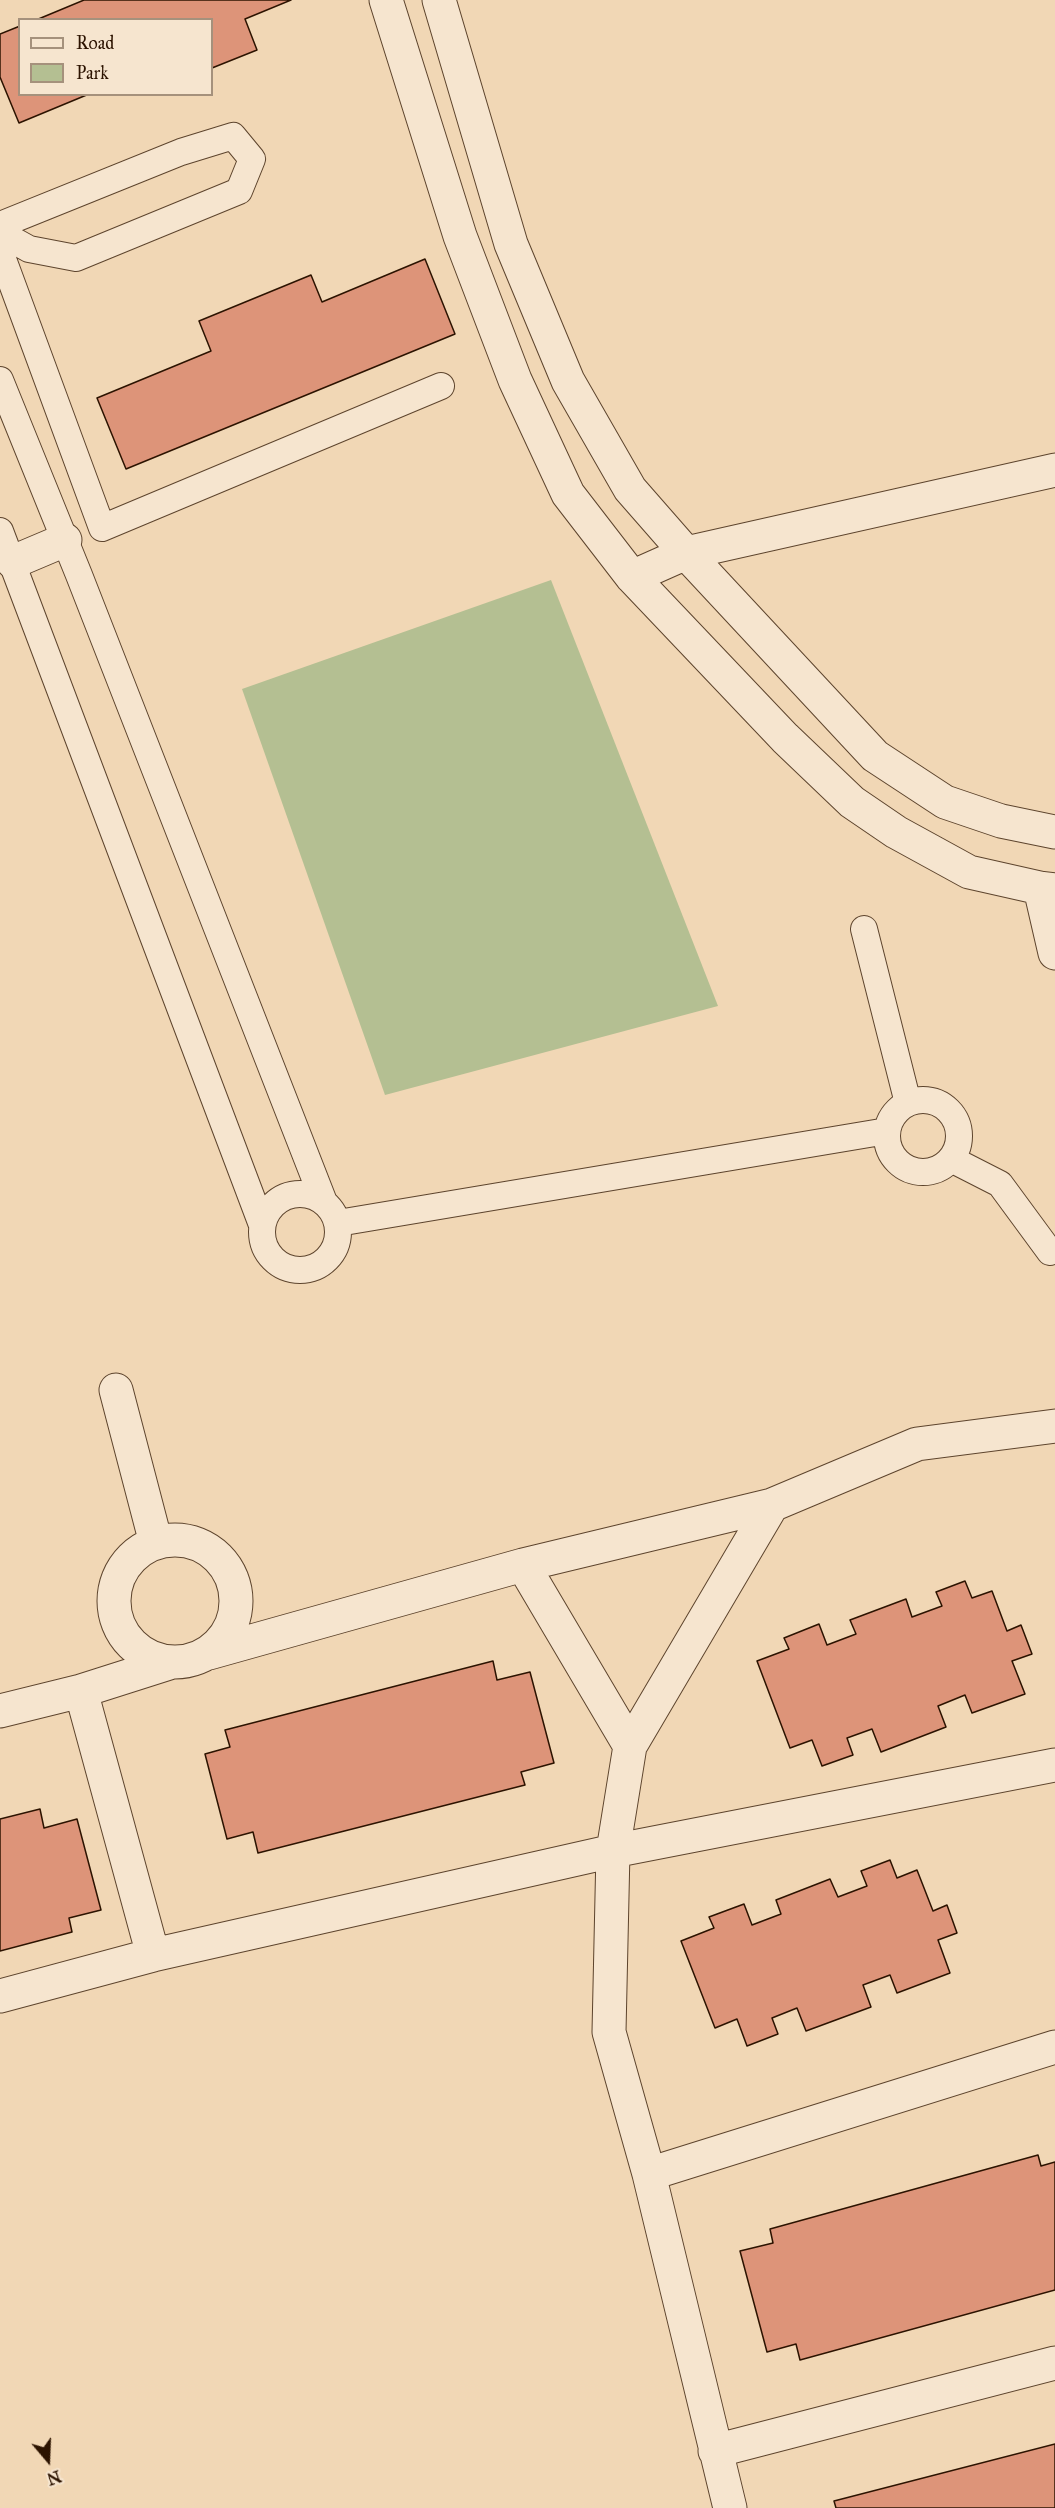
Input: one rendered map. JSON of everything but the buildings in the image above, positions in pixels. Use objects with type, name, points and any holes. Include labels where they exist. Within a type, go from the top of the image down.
[{"type":"street","points":[[386,0],[460,236],[515,380],[568,494],[632,577],[822,776],[852,802],[896,832],[969,872],[1048,889],[1055,953]]},
{"type":"street","points":[[439,0],[511,244],[568,381],[630,489],[686,553],[875,756],[945,802],[1001,821],[1055,832]]},
{"type":"street","points":[[632,577],[686,553],[1055,470]]},
{"type":"street","points":[[13,562],[65,540]]},
{"type":"street","points":[[116,1390],[156,1543]]},
{"type":"street","points":[[0,1711],[81,1691],[169,1663],[190,1662],[209,1653],[523,1565],[772,1504],[917,1444],[1055,1426]]},
{"type":"street","points":[[730,2508],[649,2174],[609,2032],[613,1851],[630,1746],[772,1504]]},
{"type":"street","points":[[169,1663],[148,1657],[131,1645],[119,1627],[114,1607],[116,1586],[124,1567],[138,1552],[156,1543],[174,1540],[194,1543],[211,1551],[225,1565],[234,1582],[237,1601],[234,1621],[225,1638],[209,1653]]},
{"type":"street","points":[[523,1565],[630,1746]]},
{"type":"street","points":[[81,1691],[153,1955]]},
{"type":"street","points":[[0,1996],[153,1955],[613,1851],[1055,1766]]},
{"type":"street","points":[[649,2174],[1055,2048]]},
{"type":"street","points":[[715,2451],[1055,2363]]},
{"type":"lane","points":[[0,225],[181,152],[233,136],[252,159],[239,191],[76,258],[29,249],[0,233]]},
{"type":"lane","points":[[0,251],[102,528],[441,386]]},
{"type":"lane","points":[[0,380],[324,1202]]},
{"type":"lane","points":[[0,531],[262,1225],[262,1237],[266,1250],[273,1260],[283,1267],[307,1270],[319,1266],[329,1258],[336,1248],[339,1236],[338,1223],[333,1211],[324,1202],[312,1196],[299,1194],[275,1203],[267,1213],[262,1225]]},
{"type":"lane","points":[[864,929],[908,1103]]},
{"type":"lane","points":[[920,1099],[932,1100],[952,1114],[958,1125],[957,1149],[942,1167],[931,1172],[919,1173],[908,1170],[891,1154],[886,1131],[897,1110],[908,1103],[920,1099]]},
{"type":"lane","points":[[338,1223],[886,1131]]},
{"type":"lane","points":[[951,1159],[1000,1184],[1050,1252]]},
{"type":"green space","points":[[551,580],[718,1006],[385,1095],[242,689]]}]
